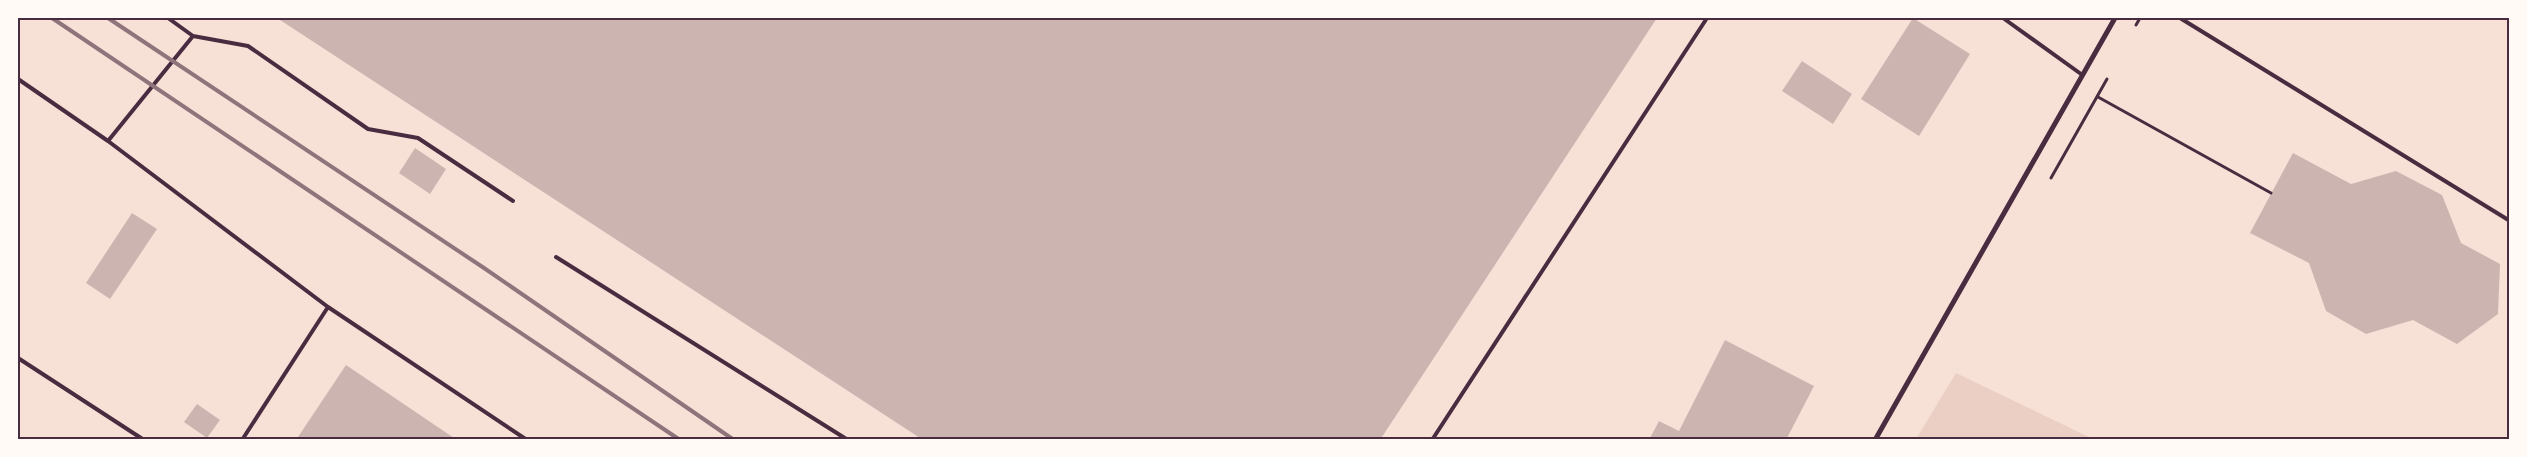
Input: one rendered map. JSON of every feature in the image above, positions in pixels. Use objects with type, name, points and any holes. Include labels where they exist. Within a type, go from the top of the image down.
[{"type":"street","points":[[1875,440],[2081,74],[2115,18]]},
{"type":"lane","points":[[168,18],[194,36],[248,46],[368,129],[418,138],[513,202]]},
{"type":"lane","points":[[176,23],[179,18]]},
{"type":"lane","points":[[1432,440],[1707,18]]},
{"type":"lane","points":[[2003,18],[2081,74]]},
{"type":"lane","points":[[2180,18],[2510,221]]},
{"type":"lane","points":[[108,141],[194,36]]},
{"type":"lane","points":[[18,79],[108,141],[328,307],[527,440]]},
{"type":"lane","points":[[556,257],[848,440]]},
{"type":"lane","points":[[242,440],[328,307]]},
{"type":"lane","points":[[18,358],[144,440]]},
{"type":"path","points":[[2098,97],[2271,193]]},
{"type":"shaded area","points":[[1956,373],[2093,439],[1916,439]]},
{"type":"building","points":[[277,18],[1657,18],[1380,440],[923,440]]},
{"type":"building","points":[[1913,18],[1970,54],[1919,136],[1861,99]]},
{"type":"building","points":[[1802,61],[1852,94],[1833,124],[1782,91]]},
{"type":"building","points":[[415,148],[446,169],[430,194],[399,173]]},
{"type":"building","points":[[2293,153],[2351,184],[2396,171],[2442,195],[2461,243],[2500,264],[2498,314],[2457,344],[2413,320],[2366,334],[2326,311],[2309,263],[2250,233]]},
{"type":"building","points":[[132,213],[157,229],[110,299],[86,283]]},
{"type":"building","points":[[1725,340],[1814,386],[1786,440],[1649,440],[1659,421],[1679,431]]},
{"type":"building","points":[[346,365],[457,440],[296,440]]},
{"type":"building","points":[[197,404],[220,420],[207,438],[184,422]]},
{"type":"railway","points":[[52,18],[680,440]]},
{"type":"railway","points":[[108,18],[484,268],[734,440]]}]
